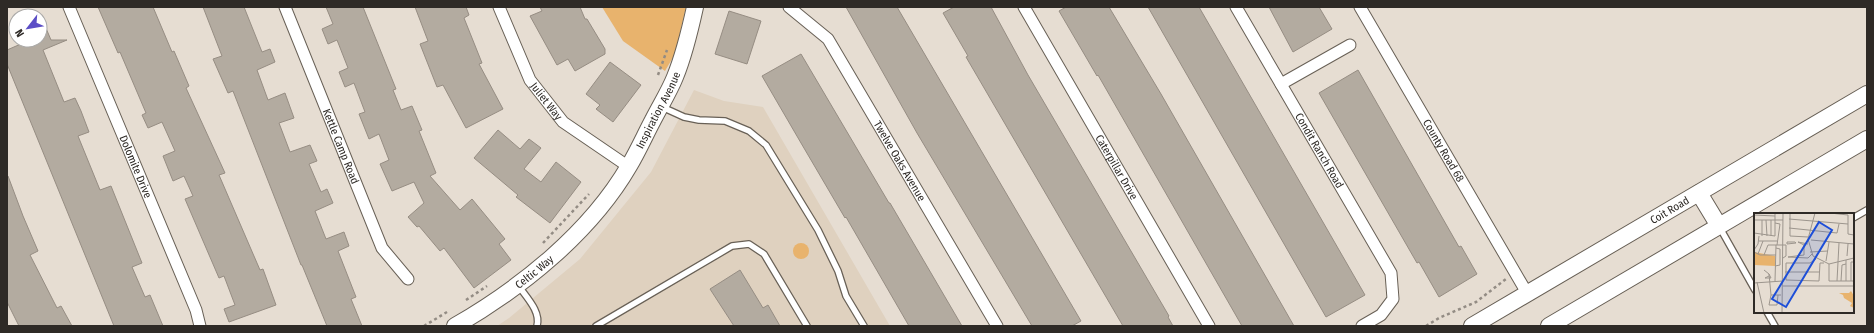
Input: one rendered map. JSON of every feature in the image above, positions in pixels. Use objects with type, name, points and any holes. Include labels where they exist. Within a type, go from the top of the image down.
[{"type":"main road","name":"Inspiration Avenue","points":[[602,204],[629,167],[675,77],[690,30],[695,7]]},
{"type":"main road","name":"Coit Road","points":[[1472,326],[1867,94]]},
{"type":"main road","points":[[1549,326],[1867,139]]},
{"type":"main road","points":[[1699,193],[1719,226]]},
{"type":"main road","name":"Celtic Way","points":[[455,326],[502,298],[518,285],[572,238],[602,204]]},
{"type":"street","name":"Dolomite Drive","points":[[69,7],[196,310],[200,326]]},
{"type":"street","name":"Kettle Camp Road","points":[[285,7],[382,248],[408,279]]},
{"type":"street","name":"Juliet Way","points":[[499,7],[530,80],[563,122],[629,167]]},
{"type":"street","name":"Twelve Oaks Avenue","points":[[789,7],[828,39],[997,326]]},
{"type":"street","name":"Caterpillar Drive","points":[[1024,7],[1209,326]]},
{"type":"street","name":"Condit Ranch Road","points":[[1236,7],[1391,273],[1394,297],[1381,315],[1362,326]]},
{"type":"street","name":"County Road 68","points":[[1360,7],[1527,293]]},
{"type":"street","points":[[1281,84],[1350,45]]},
{"type":"lane","points":[[660,106],[684,117],[699,120],[725,121],[749,131],[766,145],[818,230],[838,271],[846,296],[864,326]]},
{"type":"lane","points":[[1854,217],[1867,210]]},
{"type":"lane","points":[[1719,226],[1754,288]]},
{"type":"lane","points":[[596,326],[732,246],[749,244],[764,254],[807,326]]},
{"type":"lane","points":[[1749,279],[1754,276]]},
{"type":"lane","points":[[518,285],[534,308],[538,321],[537,326]]},
{"type":"lane","points":[[1768,313],[1775,326]]},
{"type":"path","points":[[655,82],[670,43]]},
{"type":"path","points":[[540,246],[593,190]]},
{"type":"path","points":[[1426,326],[1457,309],[1476,302],[1501,282]]},
{"type":"path","points":[[462,303],[488,286]]},
{"type":"path","points":[[424,326],[451,310]]},
{"type":"shaded area","points":[[602,7],[686,7],[675,54],[665,71],[623,41]]},
{"type":"shaded area","points":[[694,90],[724,101],[763,107],[890,326],[497,326],[509,318],[580,259],[651,172]]},
{"type":"shaded area","points":[[801,243],[807,245],[809,251],[807,257],[801,259],[795,257],[793,251],[795,245]]},
{"type":"building","points":[[98,7],[153,7],[172,52],[174,51],[189,86],[186,88],[225,173],[219,175],[260,270],[263,269],[276,305],[229,322],[224,309],[235,305],[224,276],[219,278],[185,199],[193,196],[184,176],[173,181],[163,156],[175,151],[162,122],[148,128],[142,115],[146,113],[120,52],[118,53]]},
{"type":"building","points":[[203,7],[244,7],[262,52],[270,49],[275,62],[257,70],[268,100],[285,93],[294,118],[279,123],[290,152],[310,145],[317,161],[309,164],[321,192],[327,189],[333,203],[315,211],[326,239],[344,232],[349,246],[338,251],[356,297],[351,299],[362,326],[327,326],[301,265],[233,91],[228,93],[213,59],[222,56]]},
{"type":"building","points":[[326,7],[363,7],[396,89],[393,90],[401,110],[412,106],[422,130],[419,131],[436,173],[430,176],[460,210],[472,199],[505,239],[499,244],[511,260],[474,288],[444,248],[440,251],[419,226],[417,227],[408,217],[424,203],[414,182],[392,191],[380,164],[389,160],[379,134],[369,139],[359,114],[365,112],[354,83],[345,87],[339,72],[348,68],[337,40],[328,44],[322,29],[333,24]]},
{"type":"building","points":[[415,7],[466,7],[469,15],[464,18],[482,63],[479,64],[503,109],[466,128],[443,85],[437,87],[420,44],[428,41]]},
{"type":"building","points":[[540,7],[580,7],[585,19],[587,19],[605,49],[605,54],[575,71],[568,59],[557,65],[530,16],[542,11]]},
{"type":"building","points":[[846,7],[897,7],[1081,321],[1072,326],[1032,326],[917,133]]},
{"type":"building","points":[[954,7],[991,7],[1028,75],[1169,316],[1168,317],[1173,326],[1123,326],[966,57],[968,56],[943,13]]},
{"type":"building","points":[[1066,7],[1109,7],[1161,94],[1294,326],[1242,326],[1098,75],[1097,76],[1059,11]]},
{"type":"building","points":[[1148,7],[1199,7],[1365,295],[1326,317]]},
{"type":"building","points":[[1269,7],[1319,7],[1332,29],[1293,52]]},
{"type":"building","points":[[729,11],[761,21],[747,64],[715,54]]},
{"type":"building","points":[[48,33],[51,40],[67,40],[48,48]]},
{"type":"building","points":[[12,48],[48,48],[43,50],[64,102],[75,98],[81,111],[89,132],[78,136],[100,190],[111,186],[142,263],[132,267],[145,297],[150,295],[163,326],[114,326],[7,64],[7,50]]},
{"type":"building","points":[[801,54],[962,326],[909,326],[846,217],[845,218],[762,76]]},
{"type":"building","points":[[610,62],[641,85],[613,122],[596,109],[600,105],[586,94]]},
{"type":"building","points":[[1358,70],[1459,247],[1461,246],[1477,274],[1439,297],[1419,262],[1417,263],[1319,93]]},
{"type":"building","points":[[498,130],[520,149],[529,139],[541,148],[524,169],[541,182],[556,162],[581,182],[550,223],[516,197],[518,195],[474,158]]},
{"type":"building","points":[[7,176],[38,251],[30,255],[57,308],[61,306],[72,326],[19,326],[7,302]]},
{"type":"building","points":[[740,270],[763,308],[768,305],[780,326],[734,326],[710,289]]}]
